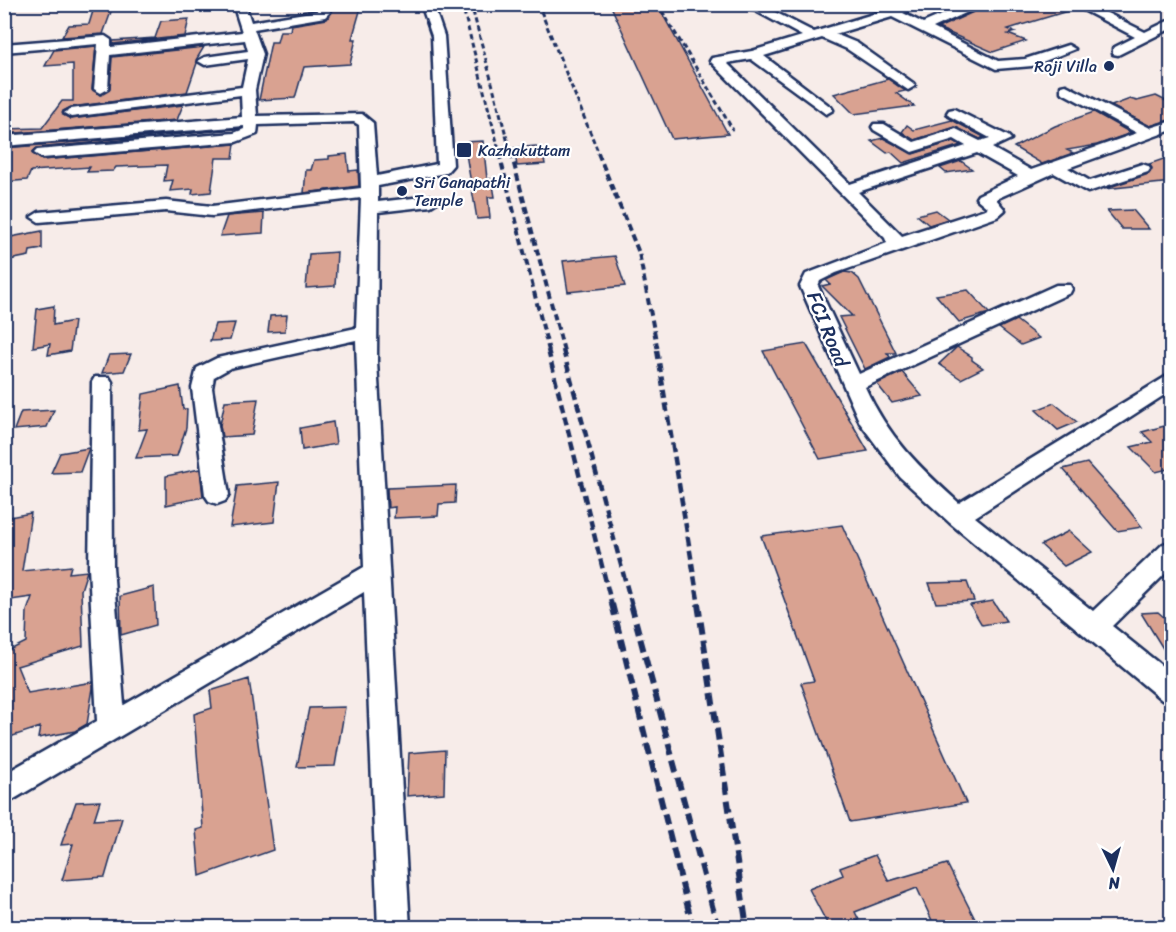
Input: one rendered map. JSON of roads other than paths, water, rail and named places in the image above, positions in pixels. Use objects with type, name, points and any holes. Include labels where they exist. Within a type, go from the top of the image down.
[{"type":"street","points":[[42,153],[242,136],[252,131],[248,90],[256,54],[238,4]]},
{"type":"street","points":[[103,52],[249,30],[321,14],[324,12],[324,4]]},
{"type":"street","points":[[371,194],[440,170],[446,165],[438,36],[427,4]]},
{"type":"street","points":[[878,4],[992,71],[1027,63],[1068,49]]},
{"type":"street","points":[[920,4],[896,14],[754,55],[717,62],[893,236],[896,244],[997,210],[996,206],[984,198],[1030,176],[1147,132],[1172,125]]},
{"type":"street","points":[[921,28],[979,4]]},
{"type":"street","points":[[1078,4],[1145,37]]},
{"type":"street","points":[[752,5],[818,36],[852,46],[908,86]]},
{"type":"street","points":[[1118,51],[1172,23]]},
{"type":"street","points":[[4,48],[105,40],[101,89]]},
{"type":"street","points":[[205,61],[256,54]]},
{"type":"street","points":[[754,55],[826,110]]},
{"type":"street","points":[[1066,89],[1147,132]]},
{"type":"street","points":[[71,113],[248,90]]},
{"type":"street","points":[[846,191],[1004,139],[954,112]]},
{"type":"street","points":[[4,141],[101,131],[250,121],[357,117],[366,123],[371,194],[366,332],[394,927]]},
{"type":"street","points":[[879,127],[912,147],[956,134],[1030,176]]},
{"type":"street","points":[[1056,167],[1088,187],[1142,169]]},
{"type":"street","points":[[39,217],[166,206],[212,211],[371,194],[431,201]]},
{"type":"street","name":"FCI Road","points":[[896,244],[879,255],[830,269],[812,278],[809,286],[852,385],[872,423],[908,471],[958,516],[1172,691]]},
{"type":"street","points":[[852,385],[1063,289]]},
{"type":"street","points":[[217,495],[202,388],[204,373],[224,363],[366,332]]},
{"type":"street","points":[[958,516],[1172,380]]},
{"type":"street","points":[[102,382],[101,567],[112,728]]},
{"type":"street","points":[[1094,626],[1172,551]]},
{"type":"street","points":[[4,791],[376,572]]},
{"type":"railway","points":[[462,4],[500,154]]},
{"type":"railway","points":[[471,4],[511,154]]},
{"type":"railway","points":[[538,4],[599,154]]},
{"type":"railway","points":[[658,4],[733,130]]},
{"type":"railway","points":[[499,153],[549,351]]},
{"type":"railway","points":[[511,153],[564,351]]},
{"type":"railway","points":[[598,153],[639,253],[658,351]]},
{"type":"railway","points":[[548,350],[612,606]]},
{"type":"railway","points":[[563,350],[632,606]]},
{"type":"railway","points":[[657,350],[699,606]]},
{"type":"railway","points":[[612,604],[693,928]]},
{"type":"railway","points":[[631,604],[718,928]]},
{"type":"railway","points":[[698,604],[747,928]]},
{"type":"place","name":"Roji Villa","points":[[1109,66]]},
{"type":"place","name":"Kazhakuttam","points":[[464,150]]},
{"type":"place","name":"Sri Ganapathi Temple","points":[[402,191]]}]
